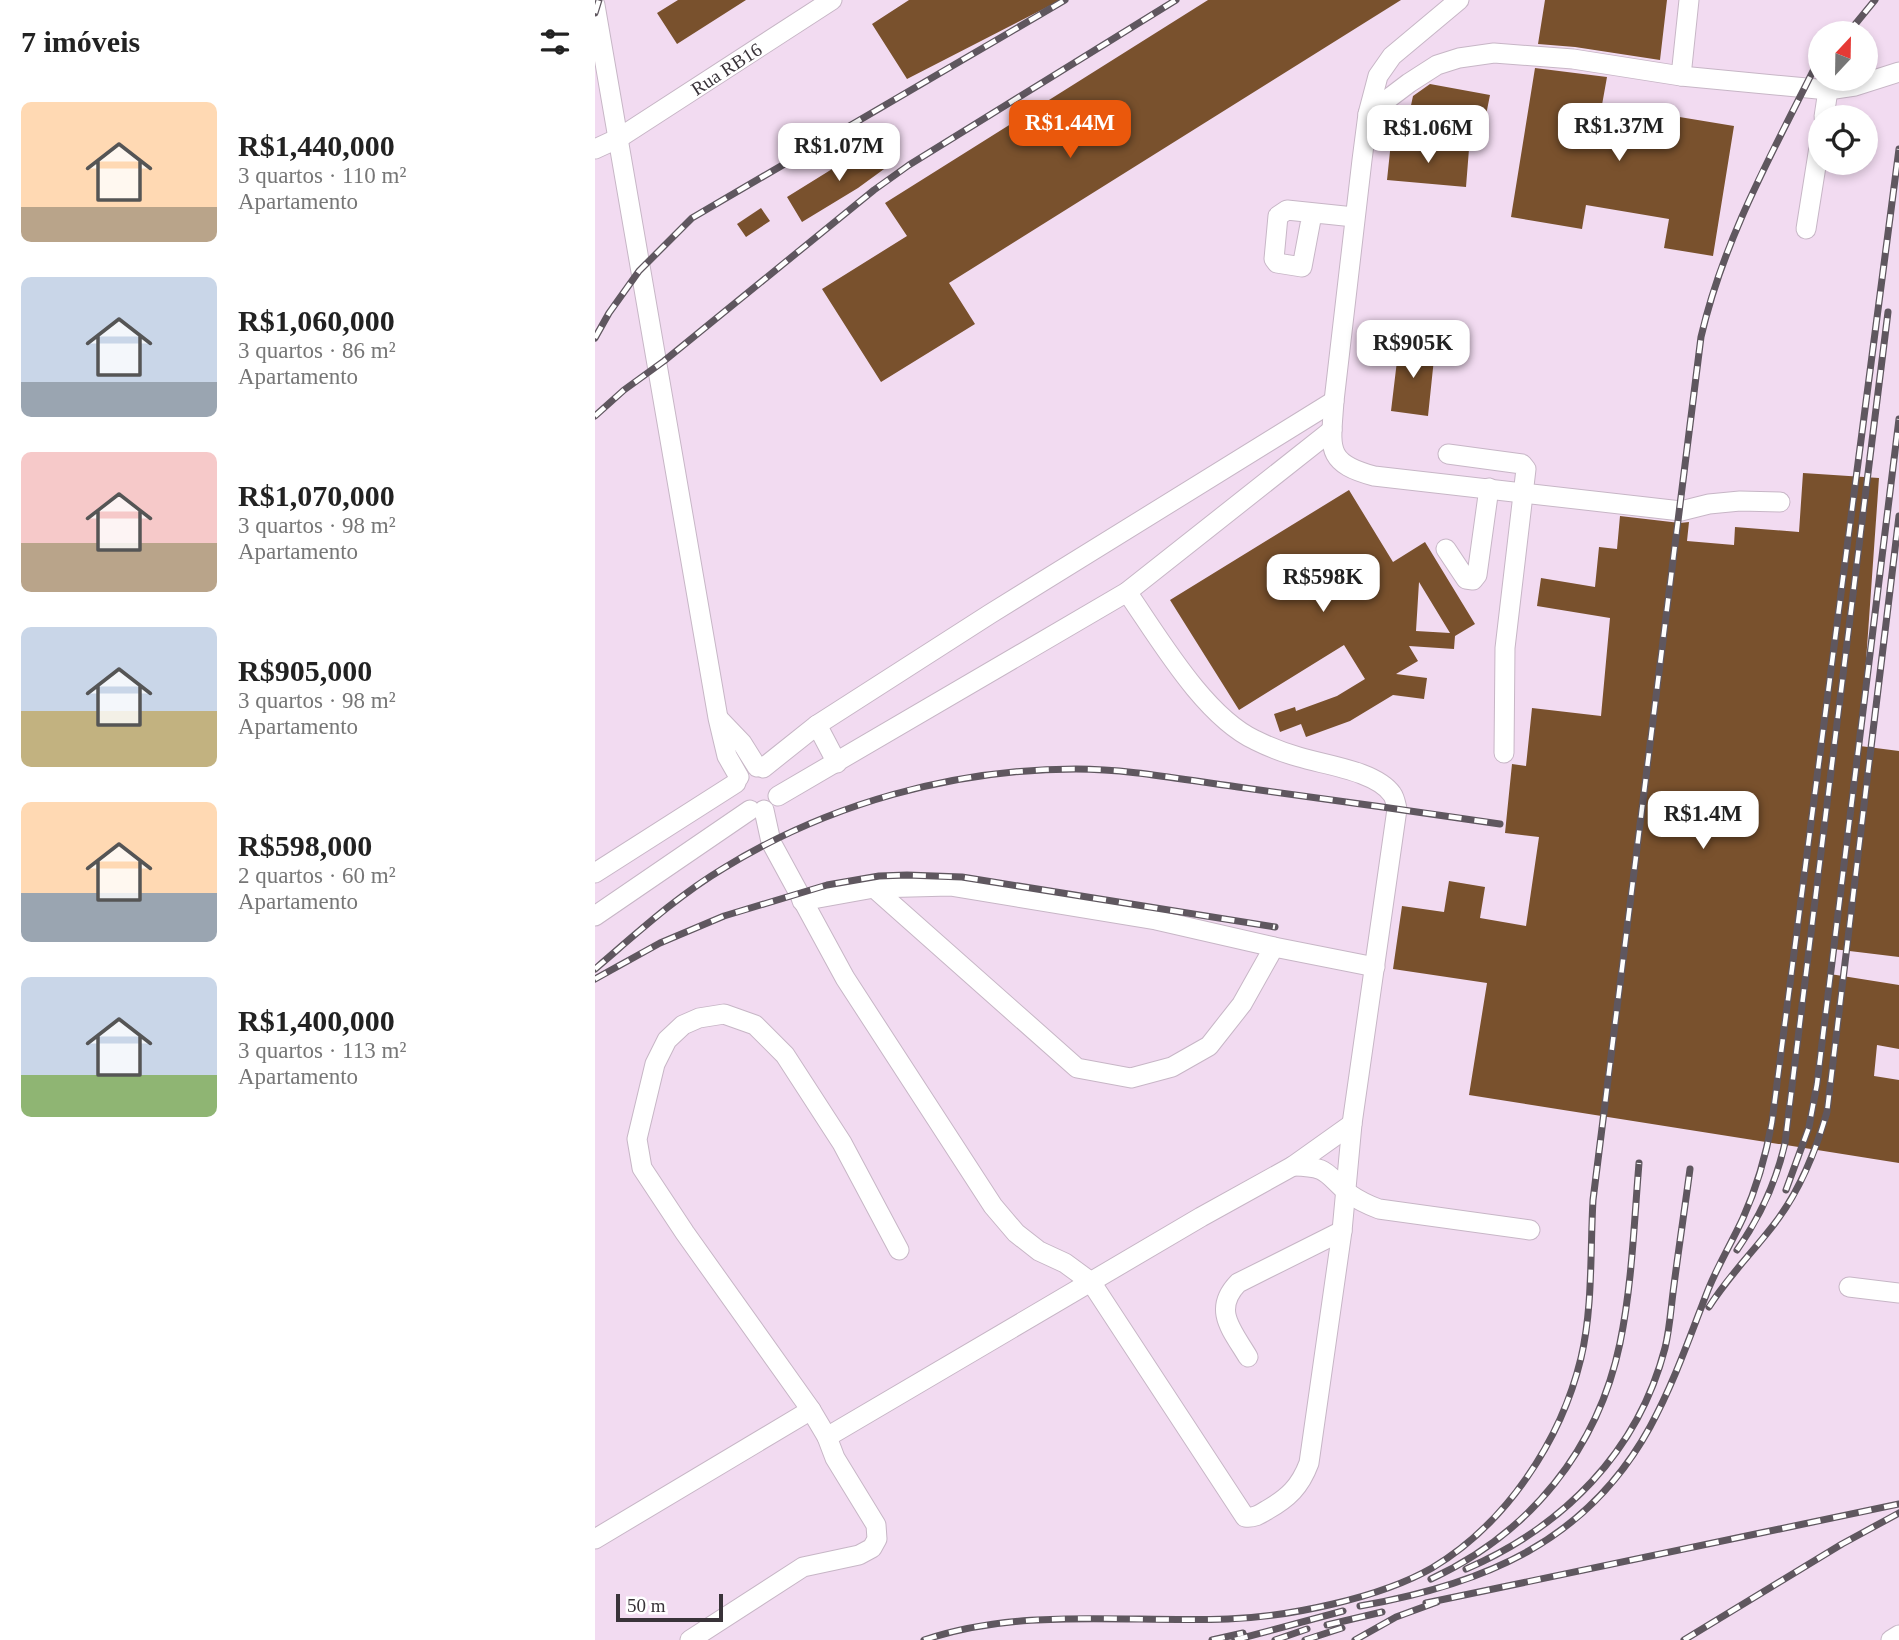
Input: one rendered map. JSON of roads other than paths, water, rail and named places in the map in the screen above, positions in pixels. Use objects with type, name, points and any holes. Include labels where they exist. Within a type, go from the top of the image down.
[{"type":"lane","name":"Rua RB16","points":[[595,149],[619,138],[832,0]]},
{"type":"lane","points":[[1459,0],[1392,57],[1378,76],[1368,114],[1334,401],[1332,430],[1334,450],[1339,461],[1350,470],[1374,476],[1681,511],[1709,504],[1740,501],[1780,502]]},
{"type":"lane","points":[[1681,76],[1689,0]]},
{"type":"lane","points":[[595,5],[718,718],[727,756],[737,780],[734,790],[739,803],[757,810],[771,842],[845,978],[993,1206],[1016,1233],[1039,1251],[1065,1263],[1091,1282],[1243,1515],[1254,1518],[1283,1502],[1297,1489],[1309,1464],[1342,1231],[1352,1124],[1397,813],[1393,795],[1383,785],[1364,775],[1298,757],[1252,739],[1219,715],[1188,678],[1127,592]]},
{"type":"lane","points":[[1368,114],[1437,65],[1459,58],[1494,53],[1573,59],[1681,76],[1808,88]]},
{"type":"lane","points":[[1878,79],[1899,72]]},
{"type":"lane","points":[[1806,229],[1815,175]]},
{"type":"lane","points":[[1312,214],[1355,217]]},
{"type":"lane","points":[[595,873],[737,780],[750,768],[760,768],[817,725],[990,614],[1334,401]]},
{"type":"lane","points":[[778,796],[1127,592],[1332,430]]},
{"type":"lane","points":[[1448,454],[1522,464],[1526,469],[1505,648],[1504,753]]},
{"type":"lane","points":[[1445,549],[1466,579],[1473,580],[1477,575],[1489,488]]},
{"type":"lane","points":[[595,916],[757,810],[775,802],[778,782],[774,776],[760,768],[742,743],[718,718]]},
{"type":"lane","points":[[817,725],[837,763]]},
{"type":"lane","points":[[802,901],[874,888],[950,886],[1156,920],[1375,967]]},
{"type":"lane","points":[[874,888],[1077,1068],[1131,1078],[1172,1067],[1209,1046],[1242,1004],[1273,947]]},
{"type":"lane","points":[[690,1640],[803,1567],[859,1555],[872,1548],[877,1539],[876,1525],[835,1458],[827,1437],[811,1410],[642,1168],[638,1139],[655,1064],[667,1040],[683,1025],[699,1018],[724,1014],[755,1025],[785,1055],[842,1143],[899,1250]]},
{"type":"lane","points":[[827,1437],[1293,1166],[1352,1124]]},
{"type":"lane","points":[[1293,1166],[1320,1169],[1334,1177],[1346,1191],[1360,1201],[1379,1209],[1530,1230]]},
{"type":"lane","points":[[1248,1357],[1228,1325],[1224,1307],[1228,1293],[1238,1283],[1342,1231]]},
{"type":"lane","points":[[1849,1287],[1899,1293]]},
{"type":"lane","points":[[595,1539],[811,1410]]},
{"type":"lane","points":[[1891,1640],[1899,1635]]},
{"type":"railway","points":[[595,13],[599,0]]},
{"type":"railway","points":[[595,338],[639,271],[692,218],[1065,0]]},
{"type":"railway","points":[[595,416],[874,190],[909,165],[1176,0]]},
{"type":"railway","points":[[1858,21],[1875,0]]},
{"type":"railway","points":[[924,1640],[999,1623],[1075,1619],[1228,1619],[1305,1610],[1360,1597],[1411,1579],[1459,1550],[1506,1504],[1545,1449],[1572,1389],[1585,1339],[1593,1200],[1701,337],[1711,300],[1737,228],[1808,81]]},
{"type":"railway","points":[[1360,1606],[1449,1585],[1490,1570],[1528,1551],[1563,1528],[1596,1500],[1625,1467],[1659,1410],[1712,1281],[1753,1195],[1772,1122],[1899,149]]},
{"type":"railway","points":[[1737,1250],[1766,1199],[1785,1143],[1888,312]]},
{"type":"railway","points":[[1786,1190],[1809,1127],[1817,1084],[1899,419]]},
{"type":"railway","points":[[1709,1307],[1787,1206],[1807,1167],[1827,1112],[1899,516]]},
{"type":"railway","points":[[595,969],[690,891],[764,845],[806,826],[893,794],[984,775],[1076,769],[1117,771],[1500,824]]},
{"type":"railway","points":[[595,979],[660,943],[724,916],[827,885],[879,876],[962,877],[1275,927]]},
{"type":"railway","points":[[1431,1579],[1467,1560],[1499,1538],[1529,1512],[1577,1452],[1595,1418],[1610,1382],[1624,1321],[1639,1163]]},
{"type":"railway","points":[[1466,1569],[1501,1552],[1564,1508],[1592,1482],[1616,1453],[1636,1420],[1653,1386],[1667,1340],[1690,1169]]},
{"type":"railway","points":[[1426,1603],[1899,1504]]},
{"type":"railway","points":[[1684,1640],[1842,1544],[1899,1513]]},
{"type":"railway","points":[[1355,1640],[1396,1617],[1437,1602]]},
{"type":"railway","points":[[1235,1640],[1343,1611]]},
{"type":"railway","points":[[1327,1625],[1382,1612]]},
{"type":"railway","points":[[1305,1640],[1342,1628]]},
{"type":"railway","points":[[1275,1640],[1307,1629]]},
{"type":"railway","points":[[1212,1640],[1243,1633]]}]
